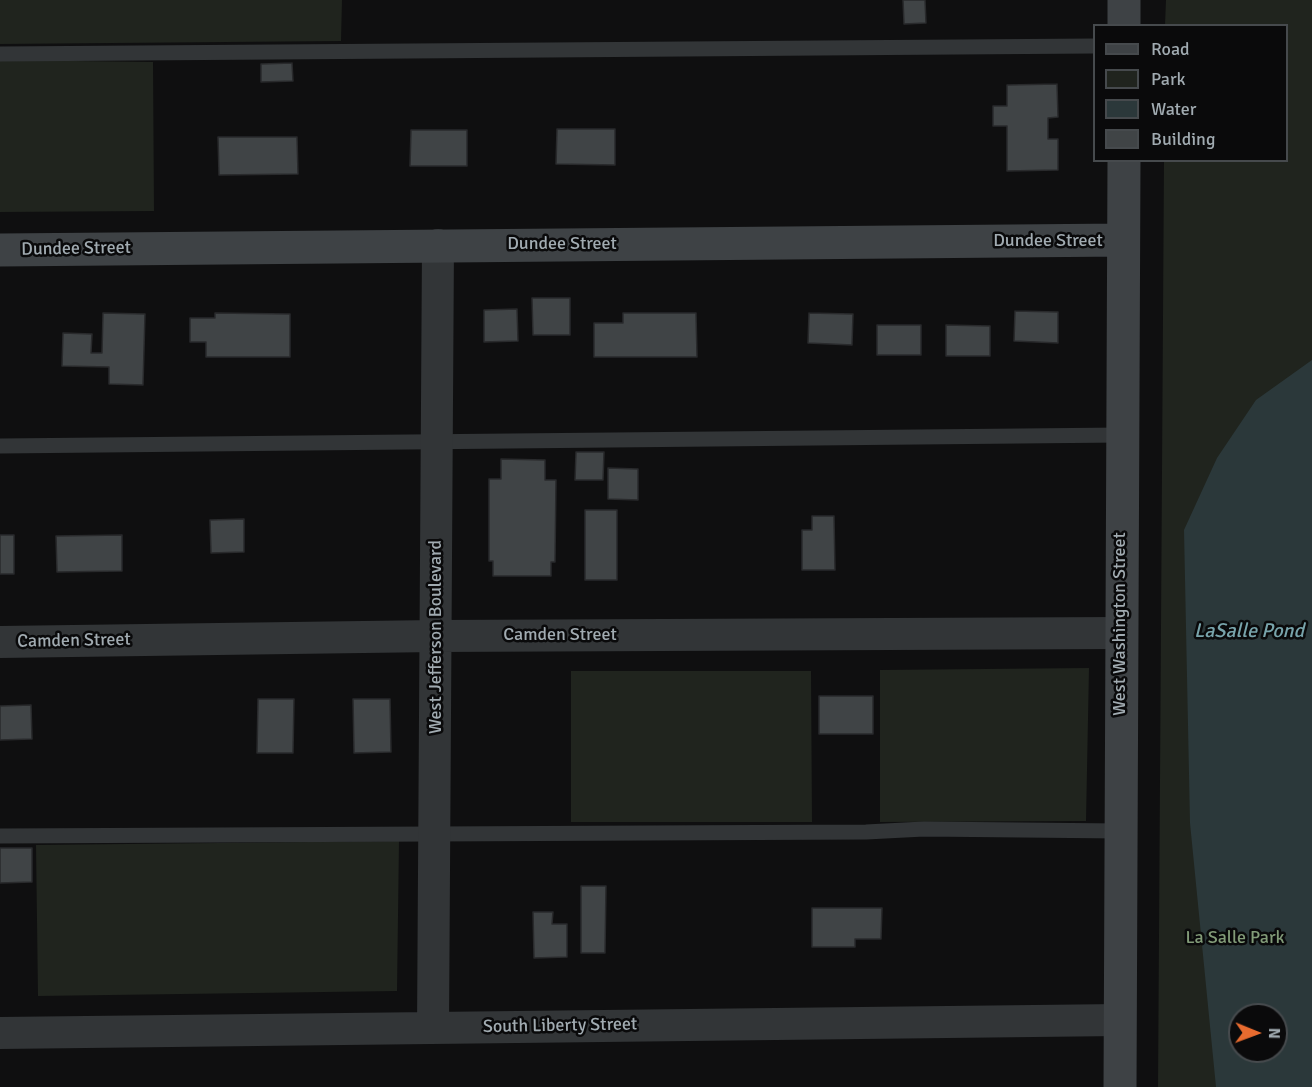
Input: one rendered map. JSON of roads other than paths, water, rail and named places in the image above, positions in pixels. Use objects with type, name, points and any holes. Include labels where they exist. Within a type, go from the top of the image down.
[{"type":"street","points":[[1124,0],[1124,24]]},
{"type":"street","name":"West Washington Street","points":[[1120,1087],[1120,633],[1124,162]]},
{"type":"street","name":"Dundee Street","points":[[0,250],[1123,240]]},
{"type":"street","name":"West Jefferson Boulevard","points":[[433,1028],[438,245]]},
{"type":"street","name":"Camden Street","points":[[0,642],[436,636],[1120,633]]},
{"type":"street","name":"South Liberty Street","points":[[0,1033],[1120,1020]]},
{"type":"lane","points":[[0,54],[1093,46]]},
{"type":"lane","points":[[0,446],[1122,435]]},
{"type":"lane","points":[[0,836],[866,832],[924,829],[1120,831]]},
{"type":"water","name":"LaSalle Pond","points":[[1312,360],[1312,1087],[1216,1087],[1190,823],[1184,530],[1217,458],[1256,400]]},
{"type":"park label","name":"La Salle Park","points":[[1235,938]]}]
